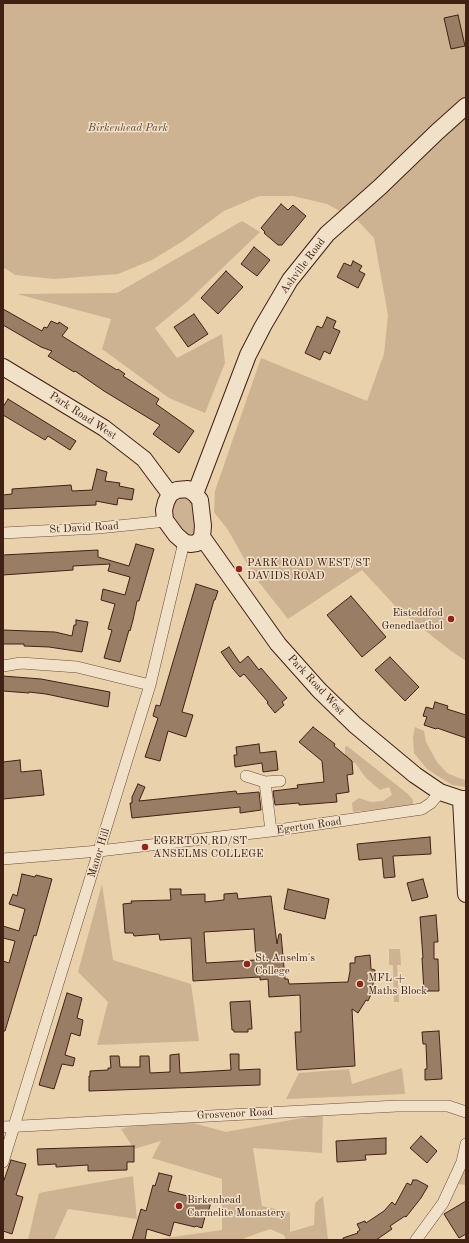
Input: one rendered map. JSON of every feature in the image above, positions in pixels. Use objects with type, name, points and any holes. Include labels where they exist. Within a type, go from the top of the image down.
[{"type":"street","name":"Ashville Road","points":[[195,494],[248,356],[263,326],[290,280],[327,234],[380,187],[466,106]]},
{"type":"street","name":"Park Road West","points":[[3,367],[104,428],[144,459],[170,494]]},
{"type":"street","points":[[188,489],[200,500],[203,526],[202,536],[197,543],[190,544],[184,542],[165,520],[164,510],[170,494],[177,490],[188,489]]},
{"type":"street","name":"St David Road","points":[[3,533],[98,528],[165,520]]},
{"type":"street","name":"Park Road West","points":[[202,536],[278,644],[319,690],[355,725],[415,775],[440,792],[464,799]]},
{"type":"street","name":"Manor Hill","points":[[3,1162],[8,1127],[99,851],[150,685],[184,542]]},
{"type":"street","points":[[3,666],[21,663],[77,667],[150,685]]},
{"type":"street","points":[[246,776],[265,782],[280,781]]},
{"type":"street","points":[[265,782],[271,831]]},
{"type":"street","name":"Egerton Road","points":[[3,859],[99,851],[271,831],[422,809],[431,803],[440,792]]},
{"type":"street","points":[[464,799],[466,894]]},
{"type":"street","name":"Grosvenor Road","points":[[8,1127],[397,1106],[448,1106],[466,1112]]},
{"type":"street","points":[[416,1240],[443,1204],[462,1162],[466,1144]]},
{"type":"green space","name":"Birkenhead Park","points":[[3,3],[466,3],[466,661],[398,609],[362,570],[288,619],[254,576],[228,530],[214,512],[215,491],[261,358],[367,401],[384,354],[388,315],[374,238],[358,221],[327,204],[293,196],[259,196],[224,211],[183,241],[152,260],[118,274],[54,279],[15,275],[3,267]]},
{"type":"green space","points":[[242,221],[260,232],[187,302],[155,328],[177,358],[222,334],[225,363],[205,413],[169,398],[102,349],[111,319],[17,294],[117,293]]},
{"type":"green space","points":[[186,495],[192,502],[197,533],[194,536],[184,533],[172,517],[172,504],[174,499]]},
{"type":"green space","points":[[415,727],[424,731],[426,742],[437,762],[447,773],[466,780],[466,787],[452,785],[427,769],[414,753],[413,737]]},
{"type":"green space","points":[[347,746],[408,794],[413,800],[413,804],[408,806],[353,812],[352,803],[359,798],[371,802],[383,801],[392,795],[389,787],[380,790],[366,778],[356,764],[345,757],[345,747]]},
{"type":"green space","points":[[102,884],[113,960],[191,984],[199,1041],[97,1045],[108,1002],[78,972]]},
{"type":"green space","points":[[389,949],[400,949],[401,965],[397,965],[399,1002],[394,1002],[393,965],[389,965]]},
{"type":"green space","points":[[402,1068],[405,1094],[286,1099],[299,1073],[349,1069],[352,1084]]},
{"type":"green space","points":[[323,1114],[322,1153],[253,1148],[262,1206],[290,1212],[290,1232],[314,1225],[315,1203],[323,1196],[328,1240],[286,1240],[284,1235],[270,1229],[243,1240],[152,1240],[222,1230],[222,1179],[152,1158],[161,1141],[134,1149],[121,1129],[132,1126],[193,1123],[226,1132]]},
{"type":"green space","points":[[466,1164],[466,1185],[458,1184]]},
{"type":"green space","points":[[133,1176],[137,1219],[68,1209],[54,1240],[28,1240],[39,1193]]},
{"type":"building","points":[[458,15],[465,46],[451,49],[444,18]]},
{"type":"building","points":[[281,204],[288,210],[293,205],[306,216],[282,245],[278,245],[264,233],[265,232],[261,228]]},
{"type":"building","points":[[254,247],[270,260],[257,276],[241,264]]},
{"type":"building","points":[[353,261],[362,266],[359,271],[365,274],[358,288],[337,277],[344,263],[351,266]]},
{"type":"building","points":[[226,271],[243,287],[218,314],[201,298]]},
{"type":"building","points":[[3,309],[42,331],[44,327],[47,328],[51,321],[58,324],[59,322],[68,328],[62,336],[117,370],[118,369],[125,374],[123,376],[159,399],[156,404],[194,431],[179,453],[153,434],[160,425],[104,391],[75,371],[74,372],[48,356],[52,351],[41,347],[3,325]]},
{"type":"building","points":[[194,314],[208,334],[188,347],[174,327]]},
{"type":"building","points":[[327,317],[336,321],[333,328],[340,331],[330,354],[324,351],[320,360],[305,353],[317,326],[322,328]]},
{"type":"building","points":[[8,399],[76,441],[70,450],[48,436],[45,440],[3,415],[3,407]]},
{"type":"building","points":[[97,469],[107,472],[105,481],[120,483],[119,486],[134,489],[132,500],[118,498],[117,505],[96,501],[96,505],[3,509],[3,495],[12,494],[12,489],[71,485],[72,491],[92,490]]},
{"type":"building","points":[[136,544],[154,549],[139,601],[137,601],[130,631],[129,630],[120,662],[104,658],[112,630],[108,629],[115,604],[101,600],[103,589],[125,595],[130,577],[108,571],[110,564],[73,566],[73,570],[3,575],[3,555],[98,550],[98,557],[129,566]]},
{"type":"building","points":[[196,584],[218,591],[214,600],[182,712],[193,715],[186,737],[168,731],[160,761],[145,757],[158,718],[153,716],[156,705],[160,706]]},
{"type":"building","points":[[351,596],[386,637],[362,657],[327,615]]},
{"type":"building","points":[[76,620],[88,622],[82,652],[49,647],[24,646],[24,644],[3,644],[3,630],[55,632],[72,636],[74,625],[76,625]]},
{"type":"building","points":[[229,647],[240,663],[248,656],[259,670],[261,668],[287,698],[282,702],[284,705],[275,713],[267,703],[268,702],[244,674],[240,677],[221,652]]},
{"type":"building","points":[[390,657],[419,687],[405,701],[375,670]]},
{"type":"building","points":[[3,676],[41,679],[110,692],[108,707],[46,694],[3,691]]},
{"type":"building","points":[[435,702],[448,706],[447,709],[466,715],[466,738],[424,725],[427,717],[423,716],[426,707],[433,709]]},
{"type":"building","points":[[313,727],[335,744],[334,746],[352,761],[353,774],[347,775],[349,792],[336,794],[337,802],[275,805],[273,791],[298,788],[297,785],[324,782],[322,761],[299,742]]},
{"type":"building","points":[[259,744],[260,753],[276,751],[278,770],[263,772],[262,763],[235,767],[234,755],[237,755],[236,747]]},
{"type":"building","points":[[20,760],[21,772],[41,770],[44,795],[3,799],[3,762]]},
{"type":"building","points":[[138,784],[145,787],[139,801],[236,791],[237,794],[259,792],[261,810],[240,813],[240,807],[132,818],[130,803],[132,803],[132,797]]},
{"type":"building","points":[[430,837],[431,854],[393,856],[395,877],[384,878],[382,858],[359,860],[357,844]]},
{"type":"building","points":[[22,874],[35,877],[36,875],[52,879],[36,936],[34,935],[5,1031],[3,1031],[3,961],[9,963],[15,941],[3,938],[3,926],[19,931],[25,909],[9,904],[13,894],[17,896]]},
{"type":"building","points":[[423,879],[428,897],[412,901],[407,883]]},
{"type":"building","points":[[170,889],[181,889],[181,895],[205,894],[205,902],[224,900],[224,894],[237,893],[238,899],[271,896],[277,944],[279,934],[281,934],[285,979],[288,979],[289,984],[348,982],[350,963],[355,963],[355,957],[370,955],[371,969],[375,970],[372,992],[368,1001],[366,1000],[358,1013],[352,1009],[355,1066],[297,1070],[295,1032],[301,1032],[300,995],[269,997],[268,979],[260,980],[260,977],[193,981],[191,938],[160,940],[159,934],[134,936],[133,933],[125,933],[123,904],[132,903],[131,901],[171,900]],"holes":[[[254,929],[256,960],[206,963],[204,932]]]},
{"type":"building","points":[[288,889],[329,899],[325,919],[284,909]]},
{"type":"building","points":[[436,915],[438,942],[434,942],[434,959],[438,959],[439,991],[424,991],[420,917]]},
{"type":"building","points":[[67,993],[82,998],[77,1018],[83,1020],[80,1036],[71,1033],[65,1055],[75,1058],[73,1066],[62,1064],[54,1089],[39,1085]]},
{"type":"building","points":[[250,1001],[252,1029],[248,1029],[248,1032],[234,1032],[234,1030],[232,1030],[230,1002]]},
{"type":"building","points":[[439,1031],[442,1079],[425,1080],[425,1069],[427,1069],[426,1044],[423,1044],[422,1032]]},
{"type":"building","points":[[179,1054],[180,1073],[231,1070],[230,1054],[239,1054],[239,1070],[260,1069],[260,1085],[89,1091],[90,1071],[108,1070],[108,1068],[111,1068],[110,1056],[119,1056],[120,1067],[140,1067],[140,1056],[149,1056],[150,1073],[170,1072],[170,1055]]},
{"type":"building","points":[[421,1136],[437,1151],[427,1163],[410,1148]]},
{"type":"building","points":[[386,1138],[386,1154],[365,1155],[366,1160],[337,1162],[336,1141]]},
{"type":"building","points":[[134,1146],[134,1162],[127,1162],[127,1170],[88,1171],[88,1165],[56,1167],[56,1164],[38,1165],[37,1149]]},
{"type":"building","points":[[11,1160],[26,1164],[16,1195],[23,1197],[12,1234],[3,1231],[3,1183]]},
{"type":"building","name":"Birkenhead Carmelite Monastery","points":[[159,1173],[172,1176],[168,1191],[211,1202],[202,1228],[174,1222],[170,1236],[147,1229],[145,1240],[132,1240],[141,1209],[146,1211],[153,1185],[155,1186]]},
{"type":"building","points":[[413,1180],[417,1180],[428,1186],[421,1198],[406,1217],[405,1216],[390,1226],[392,1229],[376,1240],[343,1240],[343,1238],[358,1233],[357,1232],[360,1230],[357,1224],[365,1221],[366,1223],[384,1211],[392,1202],[395,1205],[407,1183],[411,1185]]},
{"type":"building","points":[[466,1201],[466,1234],[459,1238],[444,1214]]},
{"type":"place","name":"PARK ROAD WEST/ST DAVIDS ROAD","points":[[239,569]]},
{"type":"place","name":"Eisteddfod Genedlaethol","points":[[451,619]]},
{"type":"place","name":"EGERTON RD/ST ANSELMS COLLEGE","points":[[145,847]]},
{"type":"place","name":"St. Anselm's College","points":[[247,964]]},
{"type":"place","name":"MFL + Maths Block","points":[[360,984]]},
{"type":"place","name":"Birkenhead Carmelite Monastery","points":[[179,1206]]}]
